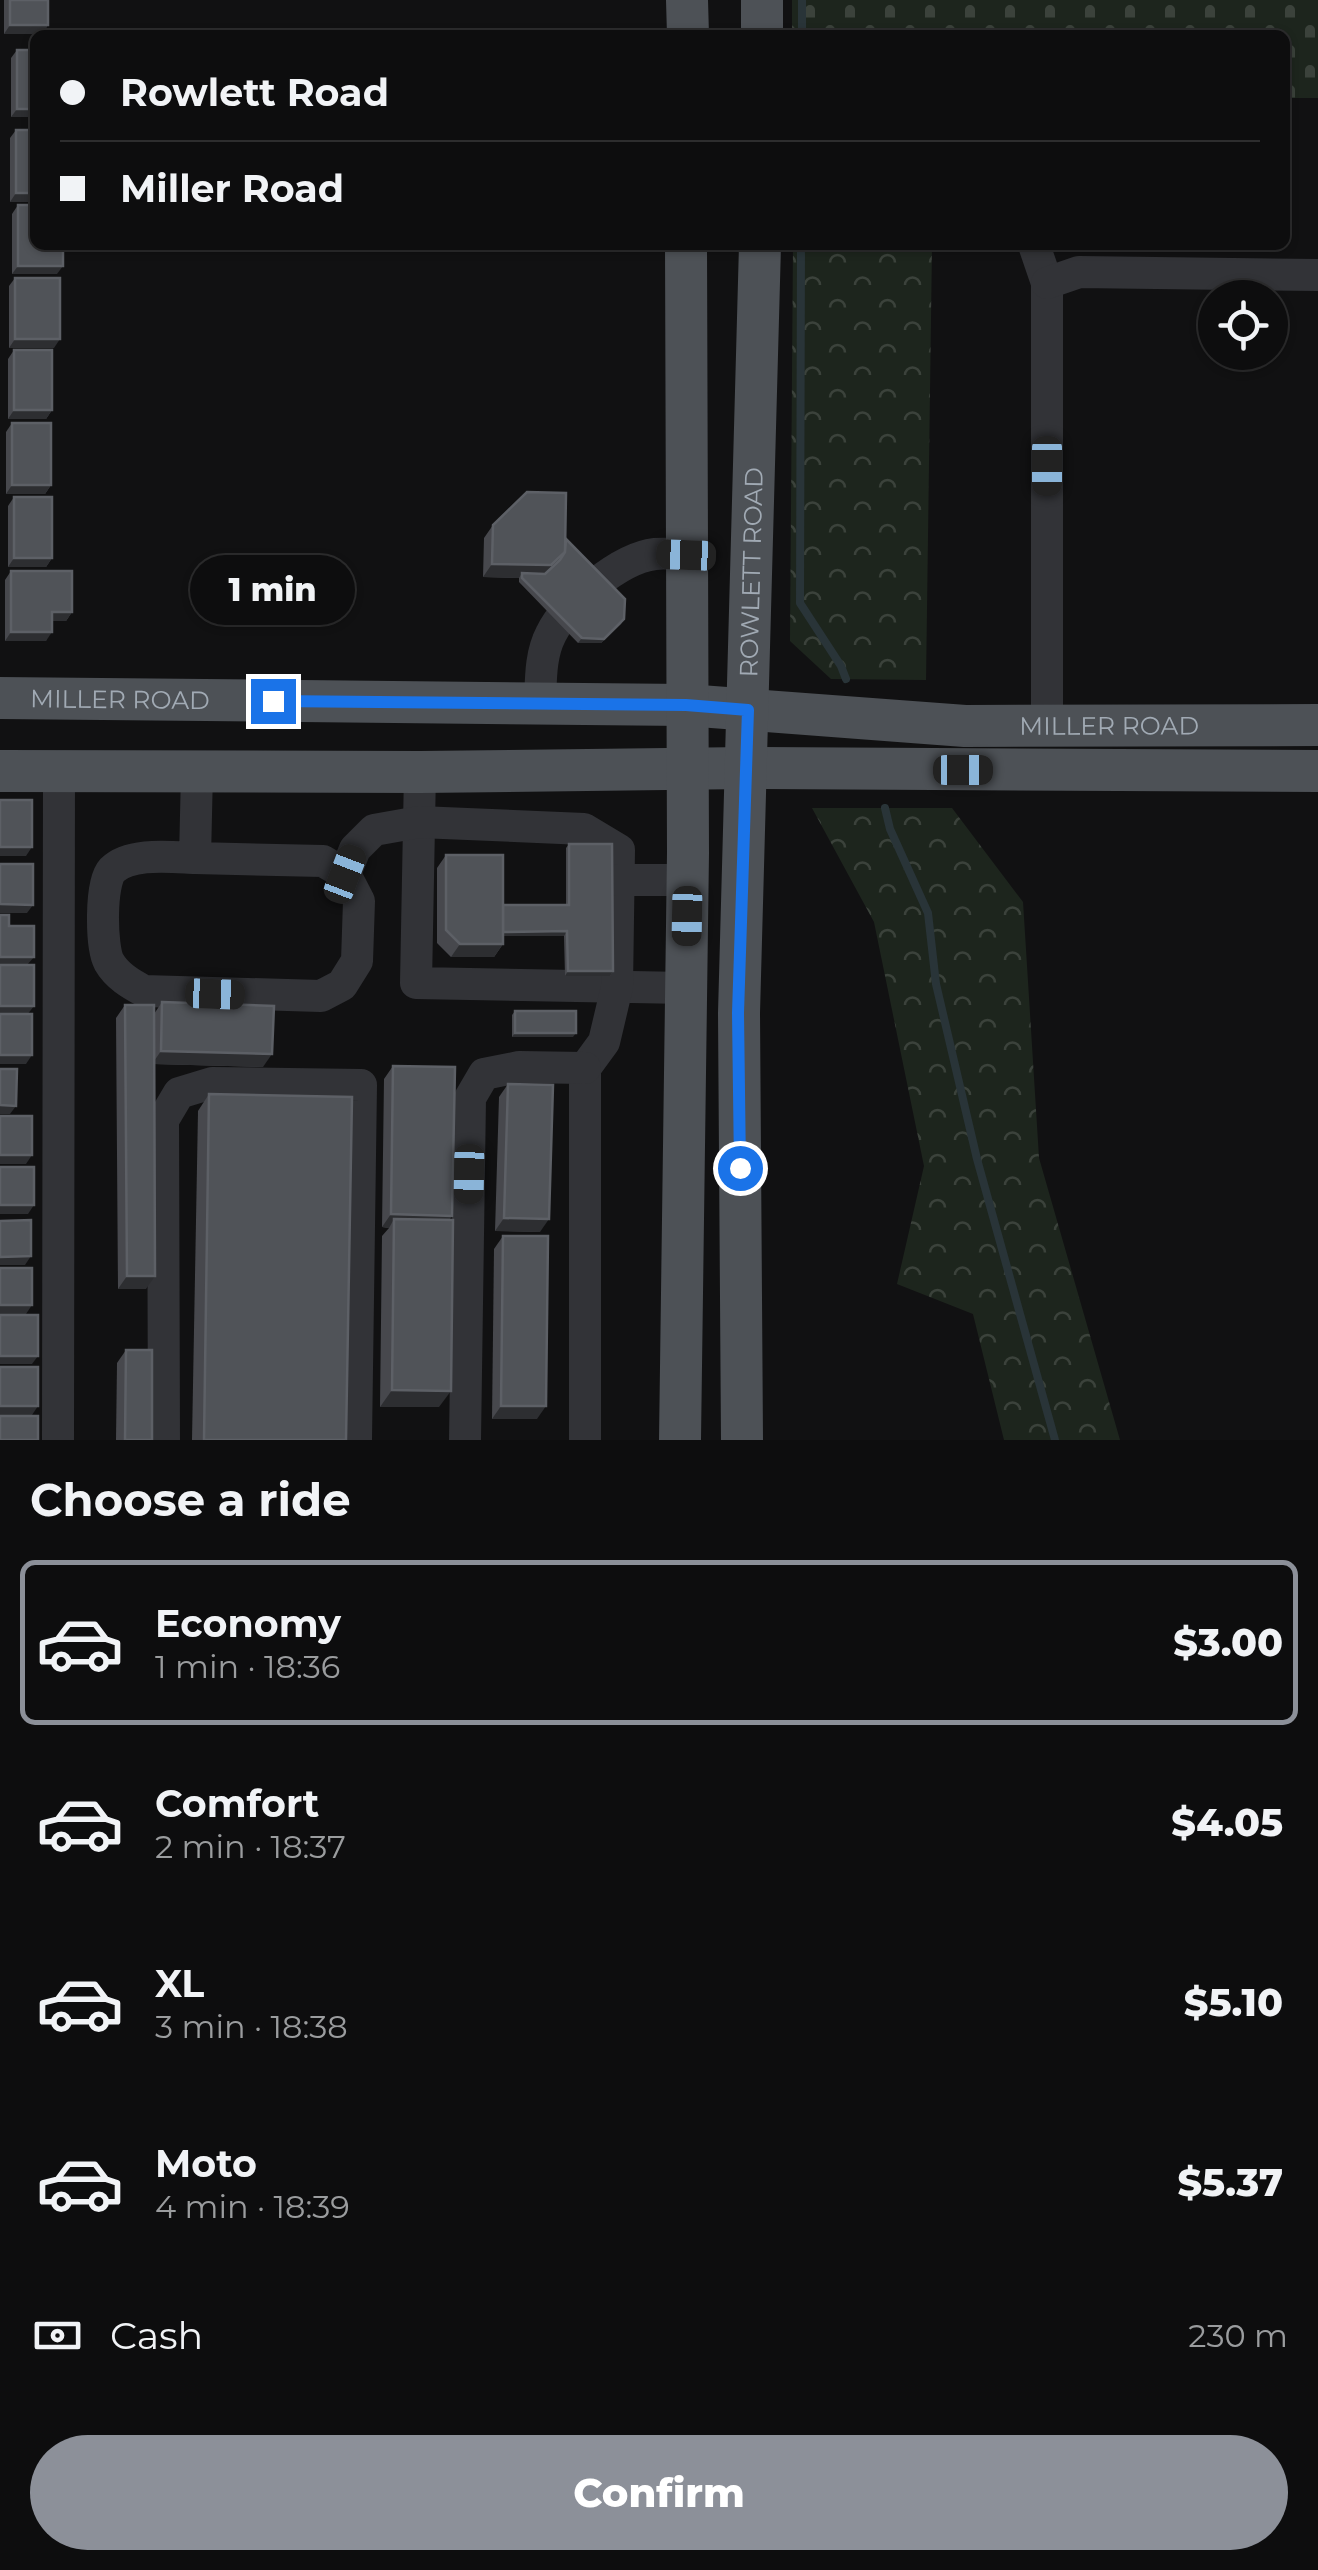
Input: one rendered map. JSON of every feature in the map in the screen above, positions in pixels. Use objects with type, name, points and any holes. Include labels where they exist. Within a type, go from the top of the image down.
[{"type":"main road","points":[[687,0],[688,30]]},
{"type":"main road","points":[[762,0],[762,30]]},
{"type":"main road","points":[[680,1440],[687,880],[686,250]]},
{"type":"main road","name":"ROWLETT ROAD","points":[[742,1440],[738,1013],[760,250]]},
{"type":"main road","name":"MILLER ROAD","points":[[0,698],[686,705],[964,726],[1318,725]]},
{"type":"main road","points":[[743,860],[768,814],[789,789],[814,769]]},
{"type":"main road","name":"MILLER ROAD","points":[[0,771],[1318,771]]},
{"type":"street","points":[[1036,250],[1047,283],[1047,726]]},
{"type":"street","points":[[1047,283],[1080,272],[1318,275]]},
{"type":"street","points":[[540,703],[542,664],[552,631],[581,596],[636,559],[654,554],[686,555]]},
{"type":"street","points":[[58,1440],[59,772]]},
{"type":"street","points":[[194,858],[197,772]]},
{"type":"street","points":[[420,772],[416,983],[686,988]]},
{"type":"street","points":[[345,874],[355,849],[374,830],[419,822],[584,829],[618,850],[617,986],[604,1042],[585,1068],[585,1440]]},
{"type":"street","points":[[142,857],[194,858],[322,861],[345,874],[359,900],[357,961],[342,985],[322,996],[144,992],[124,979],[108,961],[103,941],[105,882],[113,869],[142,857]]},
{"type":"street","points":[[618,880],[687,880]]},
{"type":"street","points":[[465,1440],[470,1098],[484,1074],[519,1067],[585,1068]]},
{"type":"street","points":[[164,1440],[163,1120],[179,1092],[212,1083],[361,1085],[356,1440]]},
{"type":"green space","points":[[792,0],[1318,0],[1318,98],[1290,98],[1290,30],[792,30]]},
{"type":"green space","points":[[793,250],[932,250],[926,680],[831,679],[790,641]]},
{"type":"green space","points":[[812,808],[952,808],[1023,902],[1039,1158],[1120,1440],[1004,1440],[973,1314],[897,1284],[924,1166],[874,922]]},
{"type":"building","points":[[10,0],[48,0],[48,25],[10,25]]},
{"type":"building","points":[[17,50],[30,50],[30,109],[17,109]]},
{"type":"building","points":[[16,130],[30,130],[30,193],[16,193]]},
{"type":"building","points":[[18,205],[30,205],[30,250],[63,250],[63,266],[18,266]]},
{"type":"building","points":[[15,278],[60,278],[60,339],[15,339]]},
{"type":"building","points":[[14,350],[52,350],[52,410],[14,410]]},
{"type":"building","points":[[12,423],[51,423],[51,485],[12,485]]},
{"type":"building","points":[[527,492],[566,493],[565,552],[551,565],[492,564],[493,525]]},
{"type":"building","points":[[14,497],[52,497],[52,558],[14,558]]},
{"type":"building","points":[[566,539],[625,599],[624,619],[604,639],[582,638],[522,578],[522,573],[545,574],[565,552]]},
{"type":"building","points":[[11,571],[72,571],[72,612],[52,612],[52,632],[11,632]]},
{"type":"building","points":[[0,800],[32,800],[32,847],[0,847]]},
{"type":"building","points":[[569,844],[612,844],[613,971],[568,971],[567,931],[503,932],[503,905],[569,905]]},
{"type":"building","points":[[446,855],[503,855],[503,944],[460,944],[446,930]]},
{"type":"building","points":[[0,864],[33,864],[33,905],[0,904]]},
{"type":"building","points":[[0,915],[9,915],[9,926],[34,926],[34,957],[0,957]]},
{"type":"building","points":[[0,965],[34,965],[34,1006],[0,1006]]},
{"type":"building","points":[[162,1002],[274,1006],[272,1054],[161,1051]]},
{"type":"building","points":[[125,1005],[154,1005],[155,1276],[127,1276]]},
{"type":"building","points":[[515,1011],[576,1011],[576,1033],[515,1033]]},
{"type":"building","points":[[0,1014],[32,1014],[32,1055],[0,1055]]},
{"type":"building","points":[[393,1066],[455,1067],[452,1216],[391,1214]]},
{"type":"building","points":[[0,1069],[17,1069],[16,1106],[0,1105]]},
{"type":"building","points":[[508,1084],[553,1085],[549,1219],[504,1218]]},
{"type":"building","points":[[209,1094],[352,1097],[346,1440],[204,1440]]},
{"type":"building","points":[[0,1116],[32,1116],[32,1155],[0,1155]]},
{"type":"building","points":[[0,1167],[34,1167],[34,1205],[0,1205]]},
{"type":"building","points":[[394,1219],[453,1220],[451,1391],[392,1390]]},
{"type":"building","points":[[31,1220],[31,1256],[0,1257],[0,1221]]},
{"type":"building","points":[[503,1236],[548,1236],[546,1406],[501,1406]]},
{"type":"building","points":[[0,1268],[32,1268],[32,1305],[0,1305]]},
{"type":"building","points":[[0,1315],[38,1315],[38,1356],[0,1356]]},
{"type":"building","points":[[126,1350],[152,1350],[152,1440],[125,1440]]},
{"type":"building","points":[[0,1367],[38,1367],[38,1406],[0,1406]]},
{"type":"building","points":[[0,1416],[38,1416],[38,1440],[0,1440]]},
{"type":"waterway","points":[[802,0],[802,30]]},
{"type":"waterway","points":[[801,250],[800,603],[846,679]]},
{"type":"waterway","points":[[885,808],[890,829],[928,913],[936,984],[977,1159],[1055,1440]]},
{"type":"route","points":[[273,701],[686,705],[748,710],[738,1013],[740,1168]]}]
